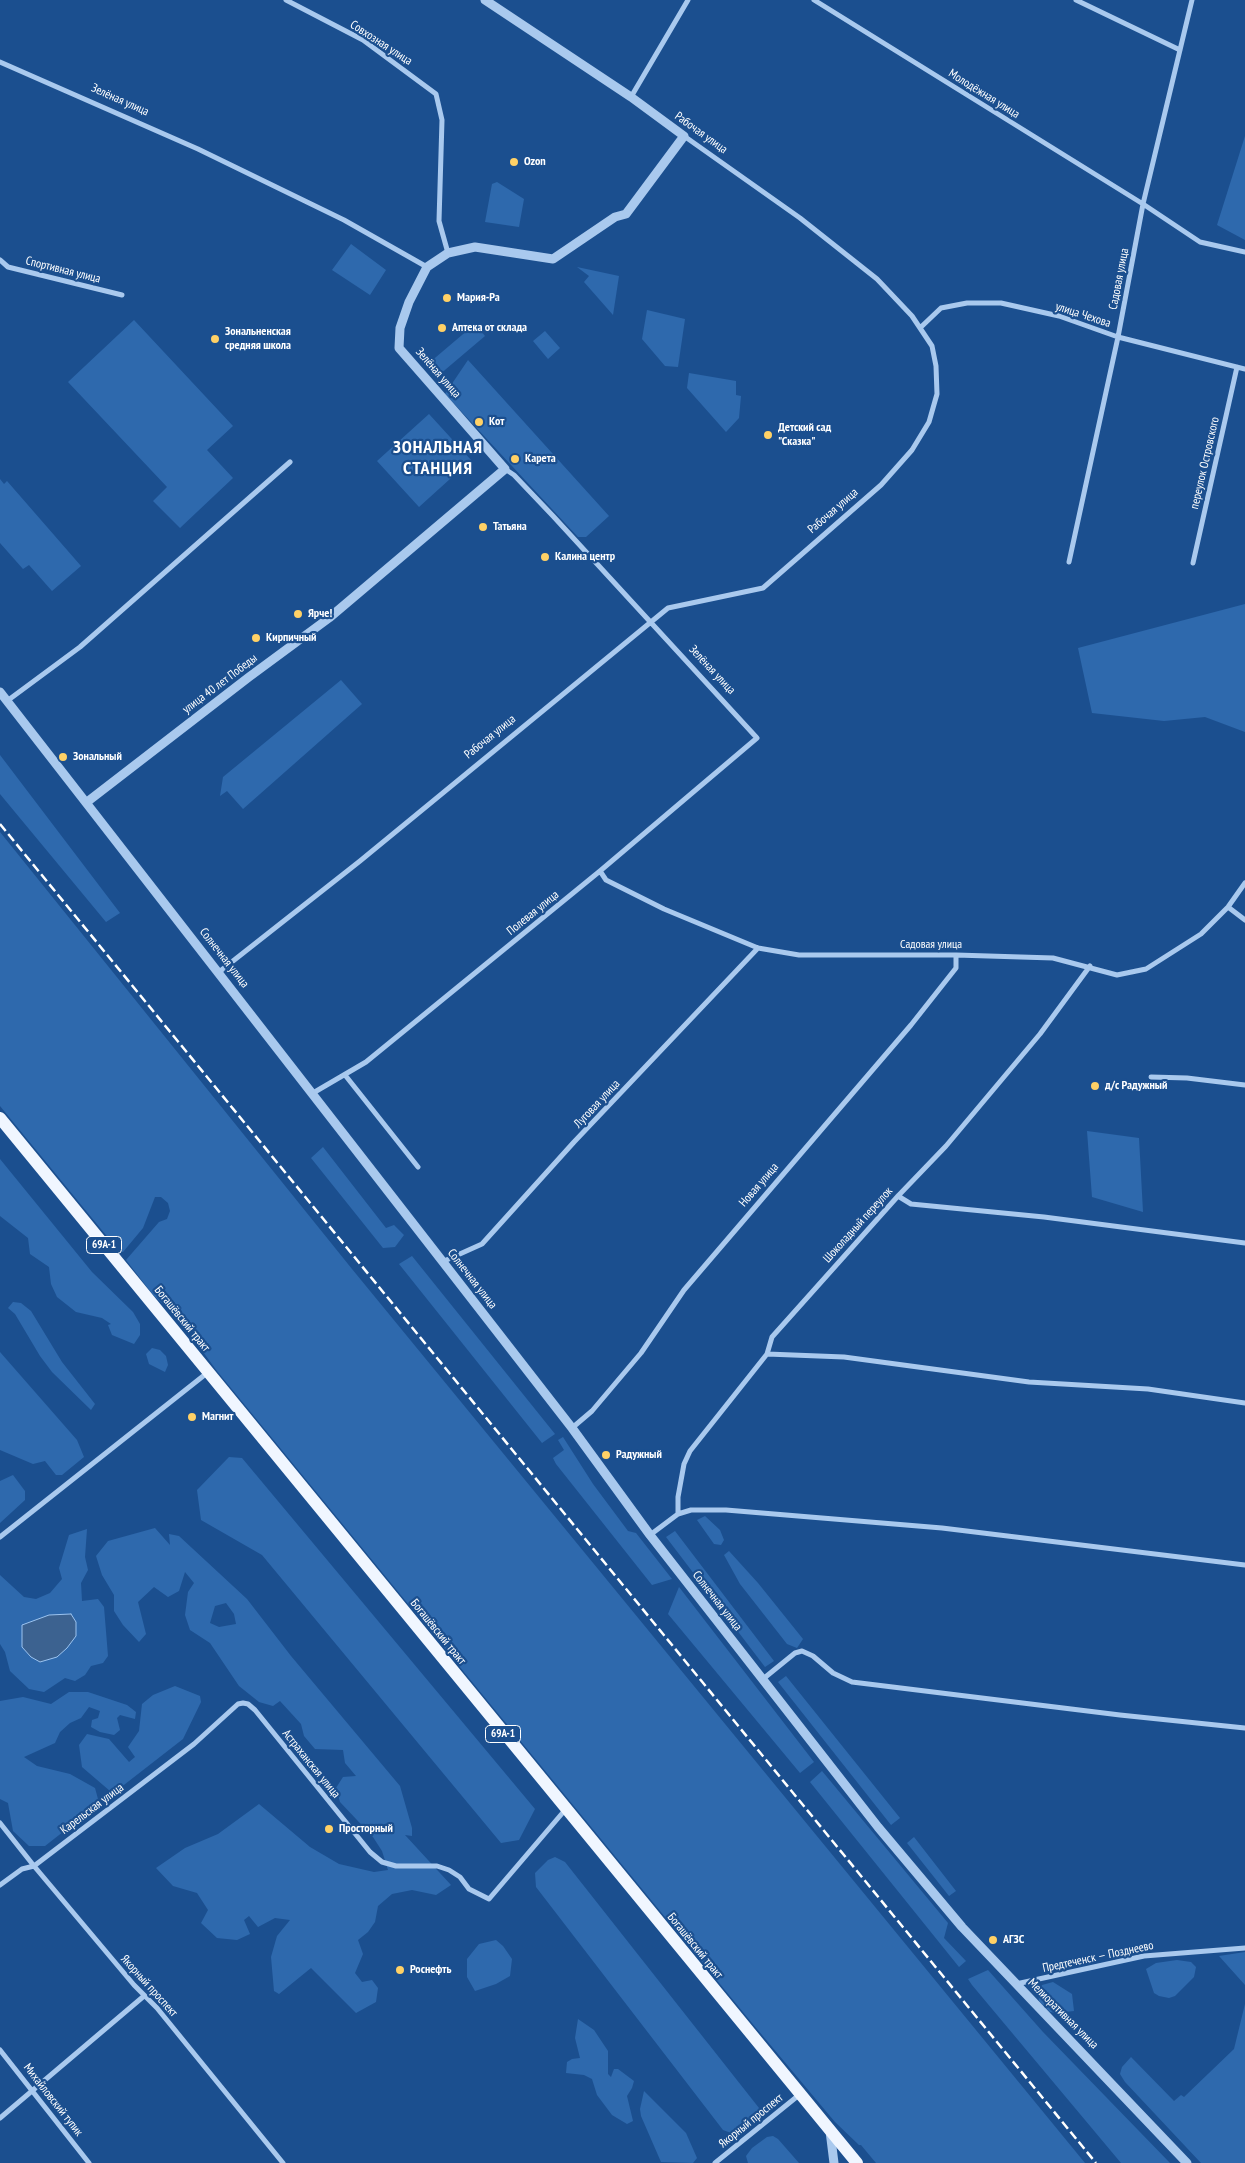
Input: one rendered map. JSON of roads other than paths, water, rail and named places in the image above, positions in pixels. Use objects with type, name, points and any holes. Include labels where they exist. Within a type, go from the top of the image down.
[{"type":"main road","name":"Богашёвский тракт","points":[[0,1118],[856,2163]]},
{"type":"street","name":"Совхозная улица","points":[[286,0],[363,40],[436,94],[442,120],[439,221],[448,253]]},
{"type":"street","name":"Рабочая улица","points":[[219,972],[360,861],[668,608],[763,588],[881,486],[912,450],[929,422],[937,394],[936,366],[932,346],[920,328],[877,279],[800,218],[631,97],[485,0]]},
{"type":"street","points":[[631,97],[688,0]]},
{"type":"street","name":"Молодёжная улица","points":[[814,0],[1144,204],[1200,242],[1245,252]]},
{"type":"street","points":[[1076,0],[1180,50]]},
{"type":"street","name":"Садовая улица","points":[[1069,562],[1118,337],[1144,204],[1192,0]]},
{"type":"street","name":"Зелёная улица","points":[[0,62],[198,149],[344,220],[427,267],[409,302],[400,328],[399,348],[505,469],[514,475],[547,509],[757,738]]},
{"type":"street","points":[[427,267],[448,253],[475,247],[552,259],[615,217],[626,214],[684,136]]},
{"type":"street","name":"Спортивная улица","points":[[0,260],[8,267],[122,295]]},
{"type":"street","name":"улица Чехова","points":[[920,328],[941,308],[967,303],[1001,303],[1059,316],[1118,337],[1245,369]]},
{"type":"street","name":"переулок Островского","points":[[1193,563],[1237,367]]},
{"type":"street","points":[[7,701],[80,647],[290,462]]},
{"type":"street","name":"улица 40 лет Победы","points":[[87,802],[329,618],[505,469]]},
{"type":"street","name":"Солнечная улица","points":[[0,692],[572,1428],[650,1535],[923,1881]]},
{"type":"street","name":"Полевая улица","points":[[313,1093],[366,1062],[600,872],[757,738]]},
{"type":"street","name":"Садовая улица","points":[[600,872],[606,880],[664,909],[758,948],[799,955],[956,955],[1053,958],[1090,966],[1117,975],[1146,969],[1201,934],[1228,907],[1245,883]]},
{"type":"street","points":[[1228,907],[1245,920]]},
{"type":"street","name":"Луговая улица","points":[[442,1262],[482,1244],[574,1142],[758,948]]},
{"type":"street","name":"Новая улица","points":[[572,1428],[592,1411],[635,1360],[684,1290],[911,1025],[956,968],[956,955]]},
{"type":"street","name":"Шоколадный переулок","points":[[678,1514],[678,1497],[684,1464],[690,1451],[767,1354],[772,1337],[898,1196],[946,1146],[1040,1034],[1090,966]]},
{"type":"street","points":[[345,1075],[418,1167]]},
{"type":"street","points":[[1151,1078],[1187,1078],[1245,1085]]},
{"type":"street","points":[[898,1196],[911,1204],[1044,1217],[1245,1243]]},
{"type":"street","points":[[767,1354],[844,1356],[1029,1382],[1148,1389],[1245,1403]]},
{"type":"street","points":[[0,1538],[208,1373]]},
{"type":"street","points":[[650,1535],[678,1514],[697,1508],[942,1528],[1245,1565]]},
{"type":"street","points":[[763,1679],[795,1653],[802,1651],[813,1656],[833,1673],[852,1682],[1120,1715],[1245,1728]]},
{"type":"street","name":"Астраханская улица","points":[[194,1744],[238,1704],[248,1704],[370,1852],[382,1862],[396,1866],[437,1866],[449,1870],[460,1877],[469,1889],[489,1899],[566,1810]]},
{"type":"street","name":"Карельская улица","points":[[0,1885],[22,1869],[34,1866],[194,1744]]},
{"type":"street","name":"Якорный проспект","points":[[0,1822],[34,1866],[144,1996],[157,2008],[283,2163]]},
{"type":"street","name":"Мелиоративная улица","points":[[923,1881],[1015,1984],[1082,2050],[1187,2163]]},
{"type":"street","name":"Предтеченск — Позднеево","points":[[1015,1984],[1123,1960],[1209,1949],[1245,1948]]},
{"type":"street","points":[[0,2118],[144,1996]]},
{"type":"street","name":"Михайловский тупик","points":[[0,2050],[89,2163]]},
{"type":"street","name":"Якорный проспект","points":[[715,2163],[800,2094]]},
{"type":"street","points":[[830,2131],[834,2163]]},
{"type":"railway","points":[[0,824],[1096,2163]]},
{"type":"place","name":"Ozon","points":[[514,162]]},
{"type":"place","name":"Мария-Ра","points":[[447,298]]},
{"type":"place","name":"Аптека от склада","points":[[442,328]]},
{"type":"place","name":"Зональненская средняя школа","points":[[215,339]]},
{"type":"place","name":"Кот","points":[[479,422]]},
{"type":"place","name":"Детский сад \"Сказка\"","points":[[768,435]]},
{"type":"place","name":"Карета","points":[[515,459]]},
{"type":"place","name":"Татьяна","points":[[483,527]]},
{"type":"place","name":"Калина центр","points":[[545,557]]},
{"type":"place","name":"Ярче!","points":[[298,614]]},
{"type":"place","name":"Кирпичный","points":[[256,638]]},
{"type":"place","name":"Зональный","points":[[63,757]]},
{"type":"place","name":"д/с Радужный","points":[[1095,1086]]},
{"type":"place","name":"Магнит","points":[[192,1417]]},
{"type":"place","name":"Радужный","points":[[606,1455]]},
{"type":"place","name":"Просторный","points":[[329,1829]]},
{"type":"place","name":"АГЗС","points":[[993,1940]]},
{"type":"place","name":"Роснефть","points":[[400,1970]]},
{"type":"district","name":"ЗОНАЛЬНАЯ СТАНЦИЯ","points":[[438,458]]}]
